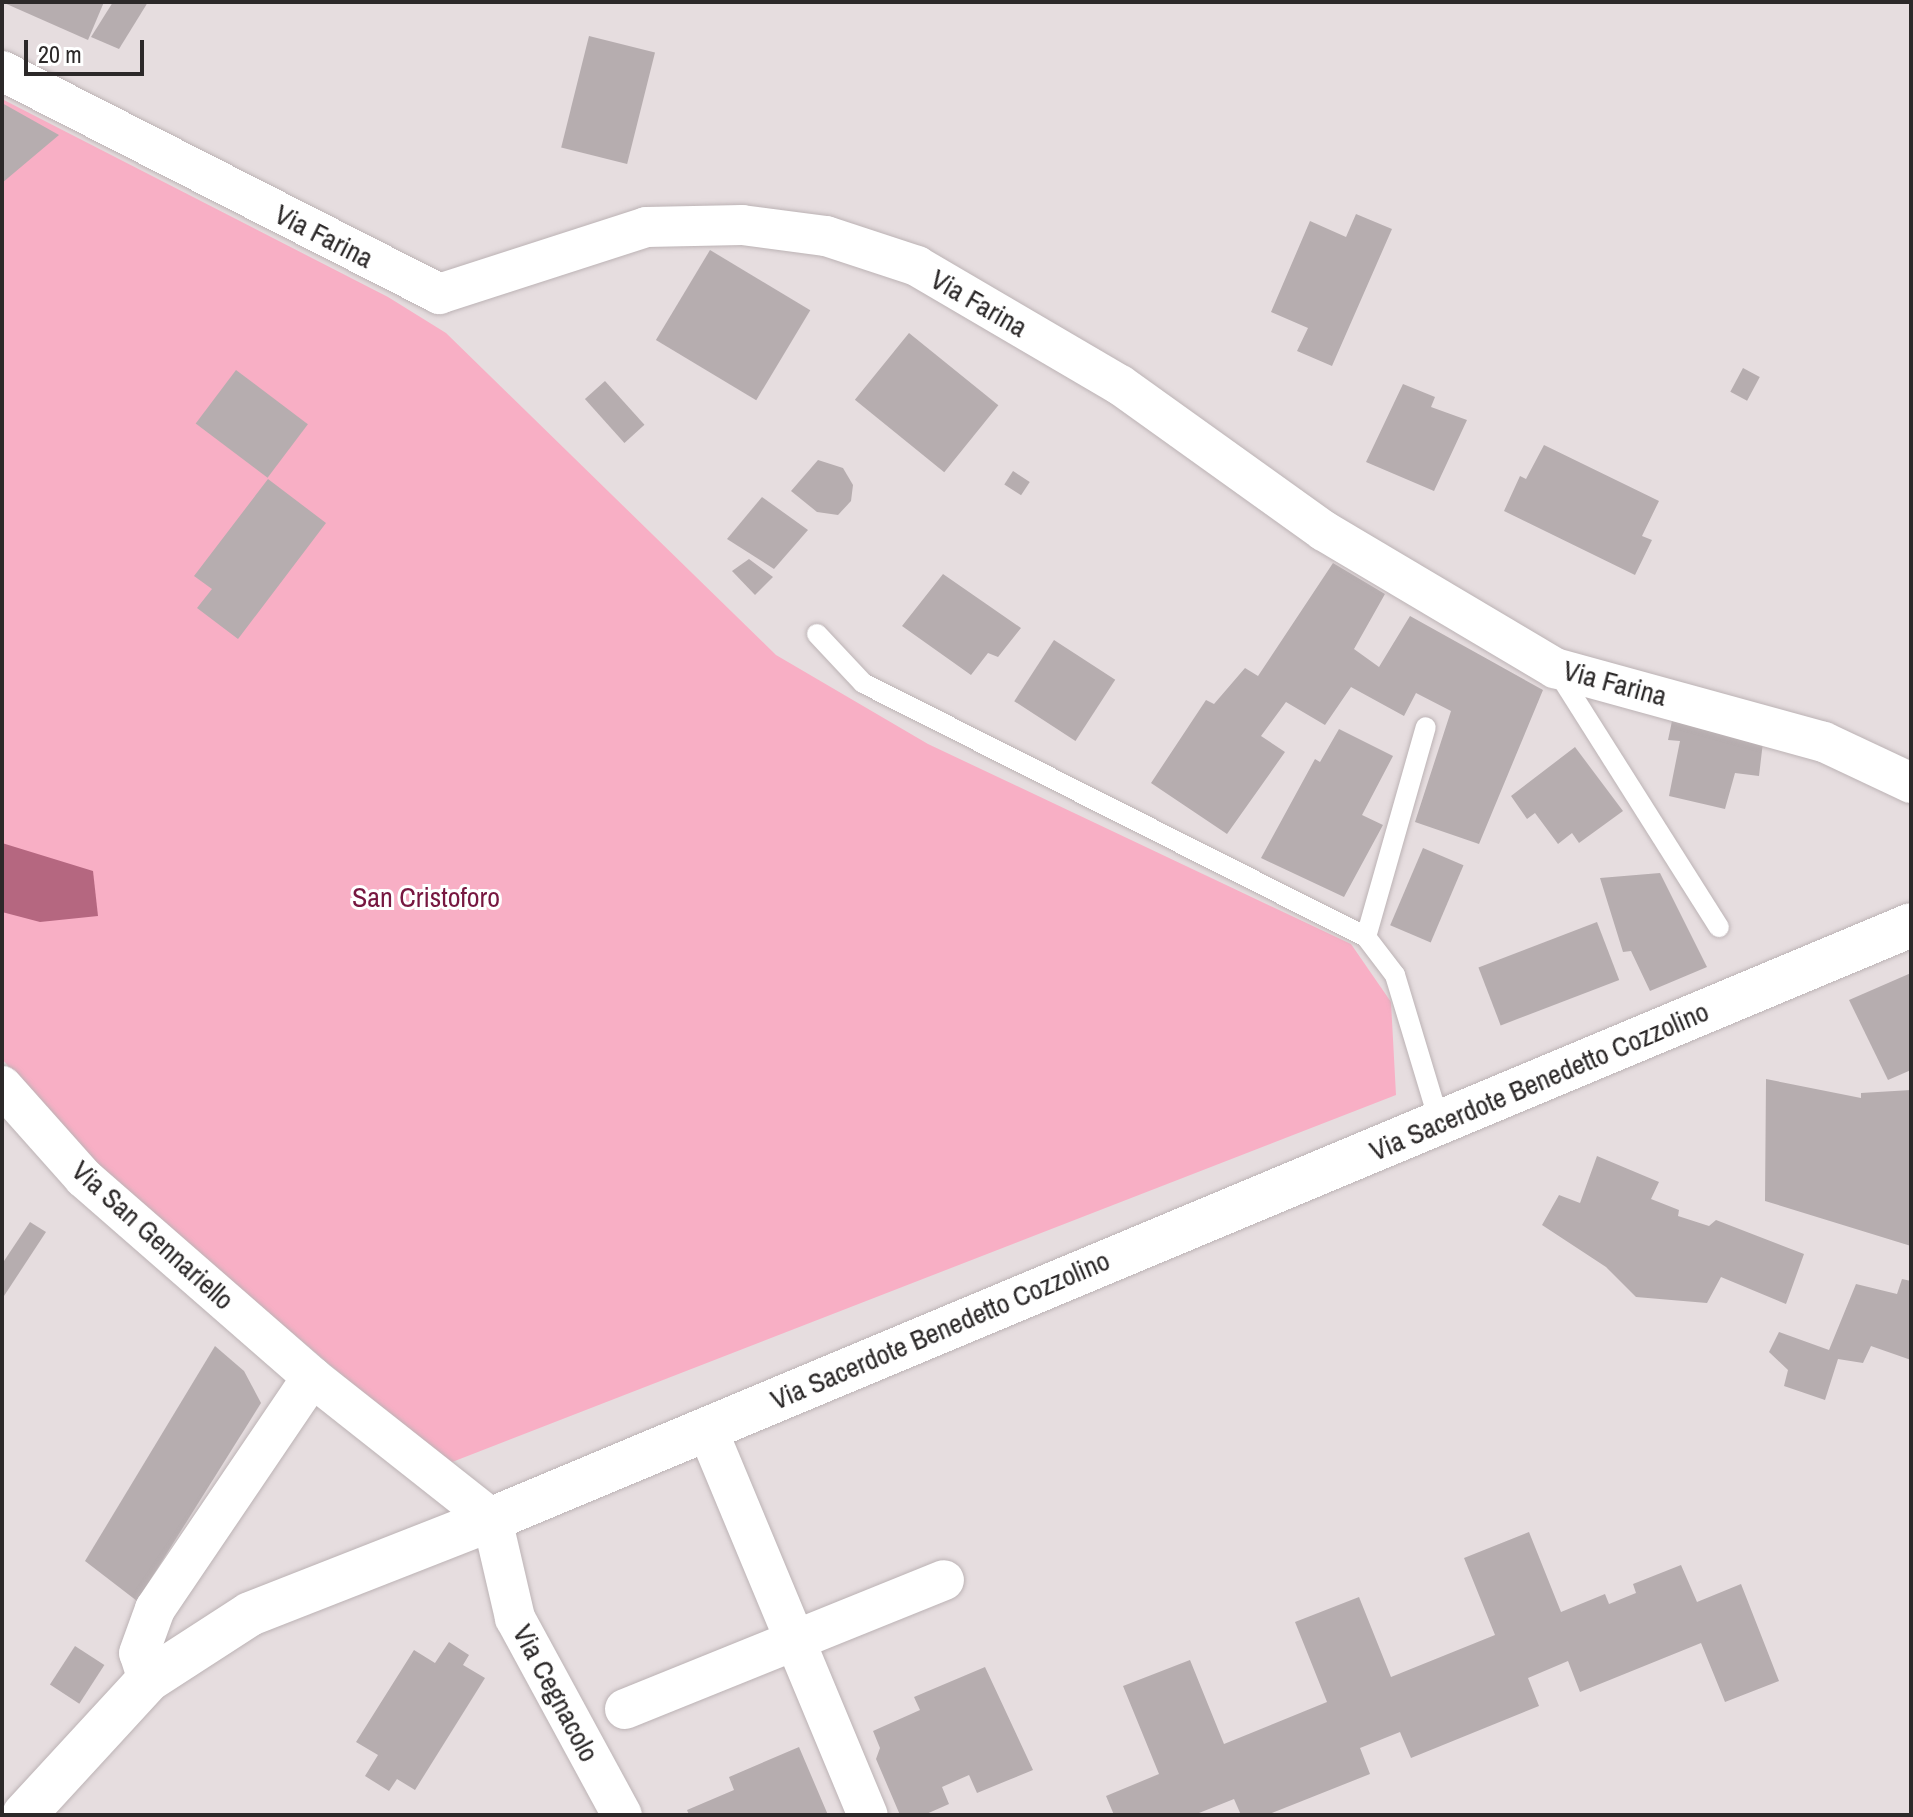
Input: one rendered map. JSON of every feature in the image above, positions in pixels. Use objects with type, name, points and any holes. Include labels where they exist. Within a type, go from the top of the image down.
[{"type":"main road","name":"Via Sacerdote Benedetto Cozzolino","points":[[24,1815],[148,1680],[250,1614],[492,1519],[1911,925]]},
{"type":"street","name":"Via Farina","points":[[2,71],[439,294],[646,227],[742,225],[826,236],[917,266],[1120,385],[1324,531],[1555,668],[1824,742],[1911,783]]},
{"type":"street","name":"Via San Gennariello","points":[[2,1086],[84,1178],[312,1377],[492,1519]]},
{"type":"street","points":[[148,1680],[139,1653],[155,1609],[312,1377]]},
{"type":"street","points":[[707,1429],[868,1815]]},
{"type":"street","name":"Via Cegnacolo","points":[[492,1519],[515,1618],[622,1815]]},
{"type":"street","points":[[625,1709],[793,1638],[944,1580]]},
{"type":"lane","points":[[817,634],[863,683],[1366,937],[1395,975],[1440,1124]]},
{"type":"lane","points":[[1555,668],[1719,927]]},
{"type":"lane","points":[[1366,937],[1426,727]]},
{"type":"green space","name":"San Cristoforo","points":[[2,99],[388,297],[446,333],[776,655],[928,744],[1351,944],[1391,1002],[1396,1095],[447,1464],[101,1171],[2,1059]]},
{"type":"shaded area","points":[[2,843],[93,871],[98,916],[40,922],[2,912]]},
{"type":"building","points":[[2,2],[104,2],[88,40]]},
{"type":"building","points":[[113,2],[148,2],[119,49],[91,37]]},
{"type":"building","points":[[589,36],[655,52],[627,164],[561,148]]},
{"type":"building","points":[[2,103],[59,135],[2,183]]},
{"type":"building","points":[[1356,214],[1392,229],[1332,366],[1297,351],[1308,328],[1271,312],[1310,221],[1346,237]]},
{"type":"building","points":[[710,250],[810,310],[756,400],[656,340]]},
{"type":"building","points":[[909,333],[998,405],[944,472],[855,400]]},
{"type":"building","points":[[1743,368],[1760,377],[1747,401],[1730,392]]},
{"type":"building","points":[[236,370],[308,424],[268,478],[196,424]]},
{"type":"building","points":[[605,381],[644,425],[624,443],[585,399]]},
{"type":"building","points":[[1403,384],[1435,397],[1431,407],[1467,420],[1434,491],[1366,462]]},
{"type":"building","points":[[1544,445],[1659,501],[1642,536],[1652,540],[1635,575],[1504,511],[1520,476],[1526,479]]},
{"type":"building","points":[[818,460],[843,468],[853,485],[851,501],[838,515],[817,512],[791,491]]},
{"type":"building","points":[[1013,471],[1030,482],[1021,495],[1004,484]]},
{"type":"building","points":[[268,479],[326,523],[238,639],[197,608],[212,589],[194,576]]},
{"type":"building","points":[[762,497],[808,530],[774,569],[727,539]]},
{"type":"building","points":[[749,559],[773,577],[755,595],[732,571]]},
{"type":"building","points":[[1333,563],[1385,594],[1354,649],[1379,667],[1410,616],[1543,690],[1479,844],[1415,822],[1451,711],[1416,693],[1404,716],[1351,687],[1325,725],[1286,702],[1261,736],[1285,752],[1227,834],[1151,783],[1206,700],[1214,704],[1245,668],[1258,676]]},
{"type":"building","points":[[943,574],[1021,628],[998,657],[988,653],[971,675],[902,626]]},
{"type":"building","points":[[1054,640],[1115,680],[1075,741],[1014,701]]},
{"type":"building","points":[[1672,721],[1763,742],[1759,776],[1735,773],[1725,809],[1669,796],[1680,741],[1668,740]]},
{"type":"building","points":[[1339,729],[1393,756],[1362,815],[1383,825],[1344,897],[1261,858],[1315,759],[1320,762]]},
{"type":"building","points":[[1575,747],[1623,811],[1579,843],[1572,833],[1558,844],[1535,813],[1527,819],[1511,796]]},
{"type":"building","points":[[1423,848],[1464,865],[1431,943],[1390,925]]},
{"type":"building","points":[[1660,873],[1707,967],[1650,991],[1631,951],[1623,952],[1600,878]]},
{"type":"building","points":[[1597,922],[1619,980],[1501,1025],[1478,968]]},
{"type":"building","points":[[1911,973],[1911,1070],[1888,1080],[1849,1000]]},
{"type":"building","points":[[1766,1079],[1861,1098],[1861,1093],[1911,1090],[1911,1246],[1765,1201]]},
{"type":"building","points":[[1597,1156],[1659,1182],[1651,1199],[1679,1210],[1678,1216],[1709,1226],[1716,1220],[1804,1254],[1786,1304],[1721,1277],[1707,1303],[1636,1297],[1606,1267],[1542,1225],[1559,1195],[1580,1203]]},
{"type":"building","points":[[30,1222],[46,1232],[2,1299],[2,1264]]},
{"type":"building","points":[[1902,1279],[1911,1281],[1911,1360],[1871,1346],[1863,1363],[1838,1359],[1825,1400],[1784,1386],[1788,1370],[1769,1352],[1779,1332],[1829,1350],[1856,1284],[1897,1294]]},
{"type":"building","points":[[215,1346],[244,1371],[261,1403],[137,1601],[85,1561]]},
{"type":"building","points":[[1529,1532],[1561,1612],[1605,1594],[1609,1604],[1636,1593],[1633,1584],[1681,1565],[1697,1602],[1741,1584],[1779,1681],[1725,1702],[1701,1643],[1580,1692],[1568,1661],[1528,1678],[1539,1706],[1411,1758],[1400,1732],[1360,1748],[1370,1774],[1267,1815],[1241,1815],[1234,1799],[1194,1815],[1114,1815],[1106,1796],[1159,1774],[1123,1686],[1190,1660],[1224,1744],[1327,1702],[1295,1622],[1359,1597],[1391,1677],[1495,1635],[1464,1558]]},
{"type":"building","points":[[449,1642],[469,1655],[463,1665],[485,1678],[415,1790],[397,1779],[389,1791],[365,1776],[378,1755],[356,1742],[414,1650],[435,1663]]},
{"type":"building","points":[[75,1646],[104,1665],[79,1704],[50,1685]]},
{"type":"building","points":[[985,1667],[1033,1770],[977,1793],[969,1775],[942,1787],[949,1804],[924,1815],[900,1815],[876,1759],[880,1748],[873,1731],[920,1710],[914,1697]]},
{"type":"building","points":[[799,1747],[828,1815],[689,1815],[687,1810],[734,1790],[729,1777]]}]
